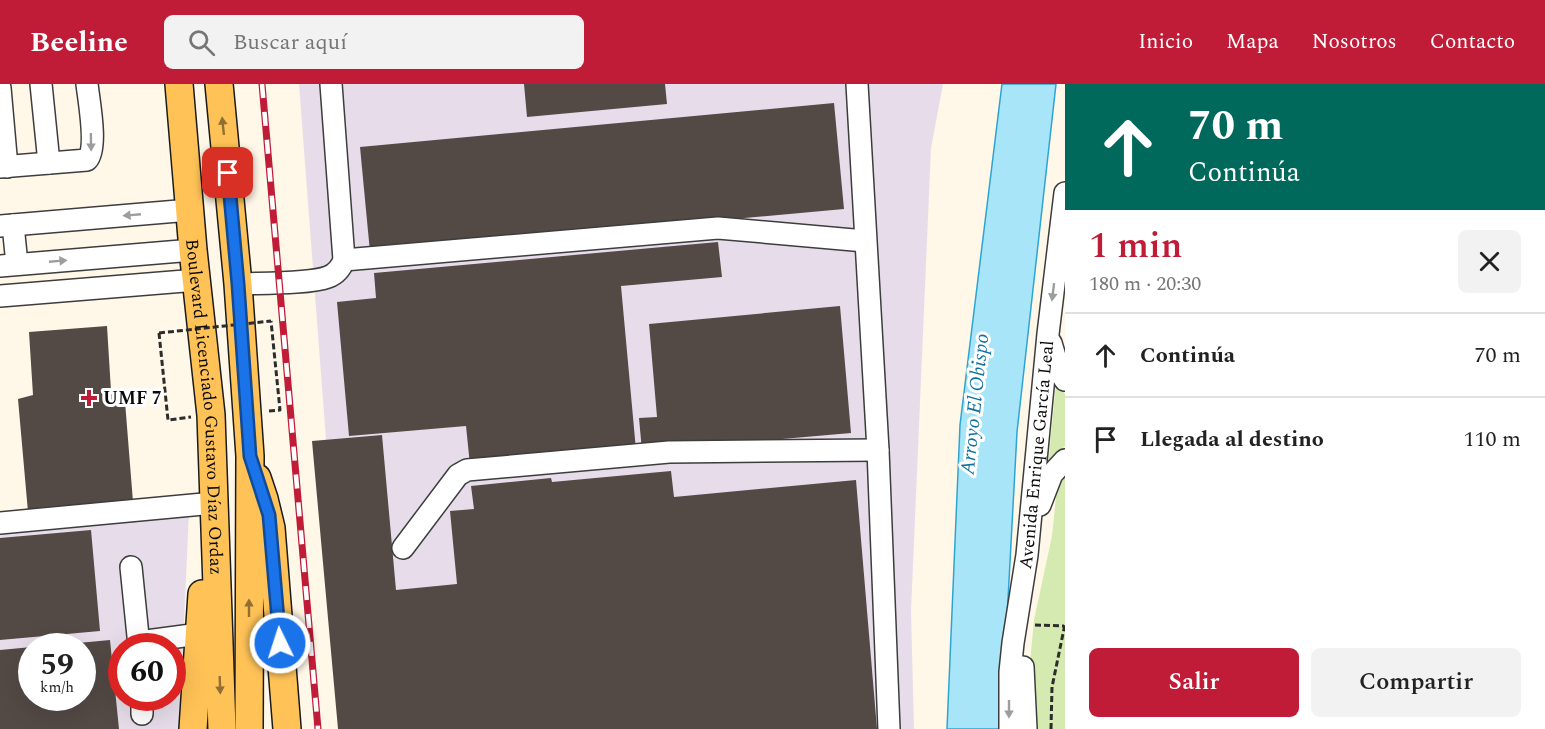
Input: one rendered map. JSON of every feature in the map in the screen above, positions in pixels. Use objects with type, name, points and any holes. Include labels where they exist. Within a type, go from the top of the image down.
[{"type":"main road","name":"Boulevard Licenciado Gustavo Díaz Ordaz","points":[[179,84],[193,249],[211,415],[222,729]]},
{"type":"main road","name":"Boulevard Licenciado Gustavo Díaz Ordaz","points":[[219,84],[238,284],[250,456],[249,729]]},
{"type":"main road","points":[[250,456],[271,528],[287,729]]},
{"type":"main road","points":[[193,729],[202,585],[214,513]]},
{"type":"street","points":[[41,84],[49,163]]},
{"type":"street","points":[[0,88],[4,167],[87,160],[90,157],[92,139],[87,84]]},
{"type":"street","points":[[238,284],[317,280],[334,274],[342,266],[344,260],[331,84]]},
{"type":"street","points":[[857,84],[878,450],[889,729]]},
{"type":"street","name":"Avenida Enrique García Leal","points":[[1010,729],[1010,672],[1027,555],[1048,334],[1065,193]]},
{"type":"street","points":[[190,210],[6,225],[8,265],[193,249]]},
{"type":"street","points":[[344,260],[718,228],[865,241]]},
{"type":"street","points":[[0,296],[197,280]]},
{"type":"street","points":[[1048,334],[1059,370],[1065,380]]},
{"type":"street","points":[[403,548],[458,475],[467,470],[669,452],[878,450]]},
{"type":"street","points":[[1030,524],[1052,474],[1065,460]]},
{"type":"street","points":[[0,523],[214,513]]},
{"type":"street","points":[[131,567],[138,633]]},
{"type":"street","name":"Avenida Enrique García Leal","points":[[1019,617],[1026,729]]},
{"type":"street","points":[[186,636],[199,634]]},
{"type":"path","points":[[168,420],[159,333],[271,321],[280,410]]},
{"type":"path","points":[[1019,617],[1064,625],[1053,687],[1051,729]]},
{"type":"shaded area","points":[[299,84],[943,84],[931,148],[911,611],[914,729],[348,729]]},
{"type":"shaded area","points":[[189,512],[183,633],[108,633],[108,711],[180,711],[179,729],[0,729],[0,529]]},
{"type":"green space","points":[[1056,383],[1065,394],[1065,446],[1057,453],[1048,467]]},
{"type":"green space","points":[[1065,465],[1065,729],[1032,729],[1030,663],[1034,620],[1052,536],[1058,478]]},
{"type":"water","name":"Arroyo El Obispo","points":[[1002,84],[1056,84],[1017,432],[1001,729],[947,729],[960,425]]},
{"type":"building","points":[[524,84],[665,84],[667,104],[527,117]]},
{"type":"building","points":[[834,103],[844,209],[370,252],[360,147]]},
{"type":"building","points":[[718,242],[722,277],[621,286],[636,450],[470,465],[466,426],[349,436],[337,302],[376,298],[374,273]]},
{"type":"building","points":[[840,306],[851,433],[642,451],[639,418],[657,417],[649,324]]},
{"type":"building","points":[[107,326],[111,391],[124,389],[133,502],[28,512],[18,399],[33,395],[29,332]]},
{"type":"building","points":[[382,435],[396,590],[457,584],[450,511],[474,509],[471,486],[551,478],[552,482],[671,471],[674,497],[856,480],[877,729],[338,729],[312,441]]},
{"type":"building","points":[[91,530],[100,631],[18,633],[18,638],[0,640],[0,538]]},
{"type":"building","points":[[108,640],[108,711],[117,711],[119,729],[0,729],[0,650],[18,648],[18,711],[96,711],[96,641]]},
{"type":"railway","points":[[262,84],[318,729]]},
{"type":"place","name":"UMF 7","points":[[89,398]]},
{"type":"route","points":[[228,173],[250,456],[269,515],[280,643]]}]
